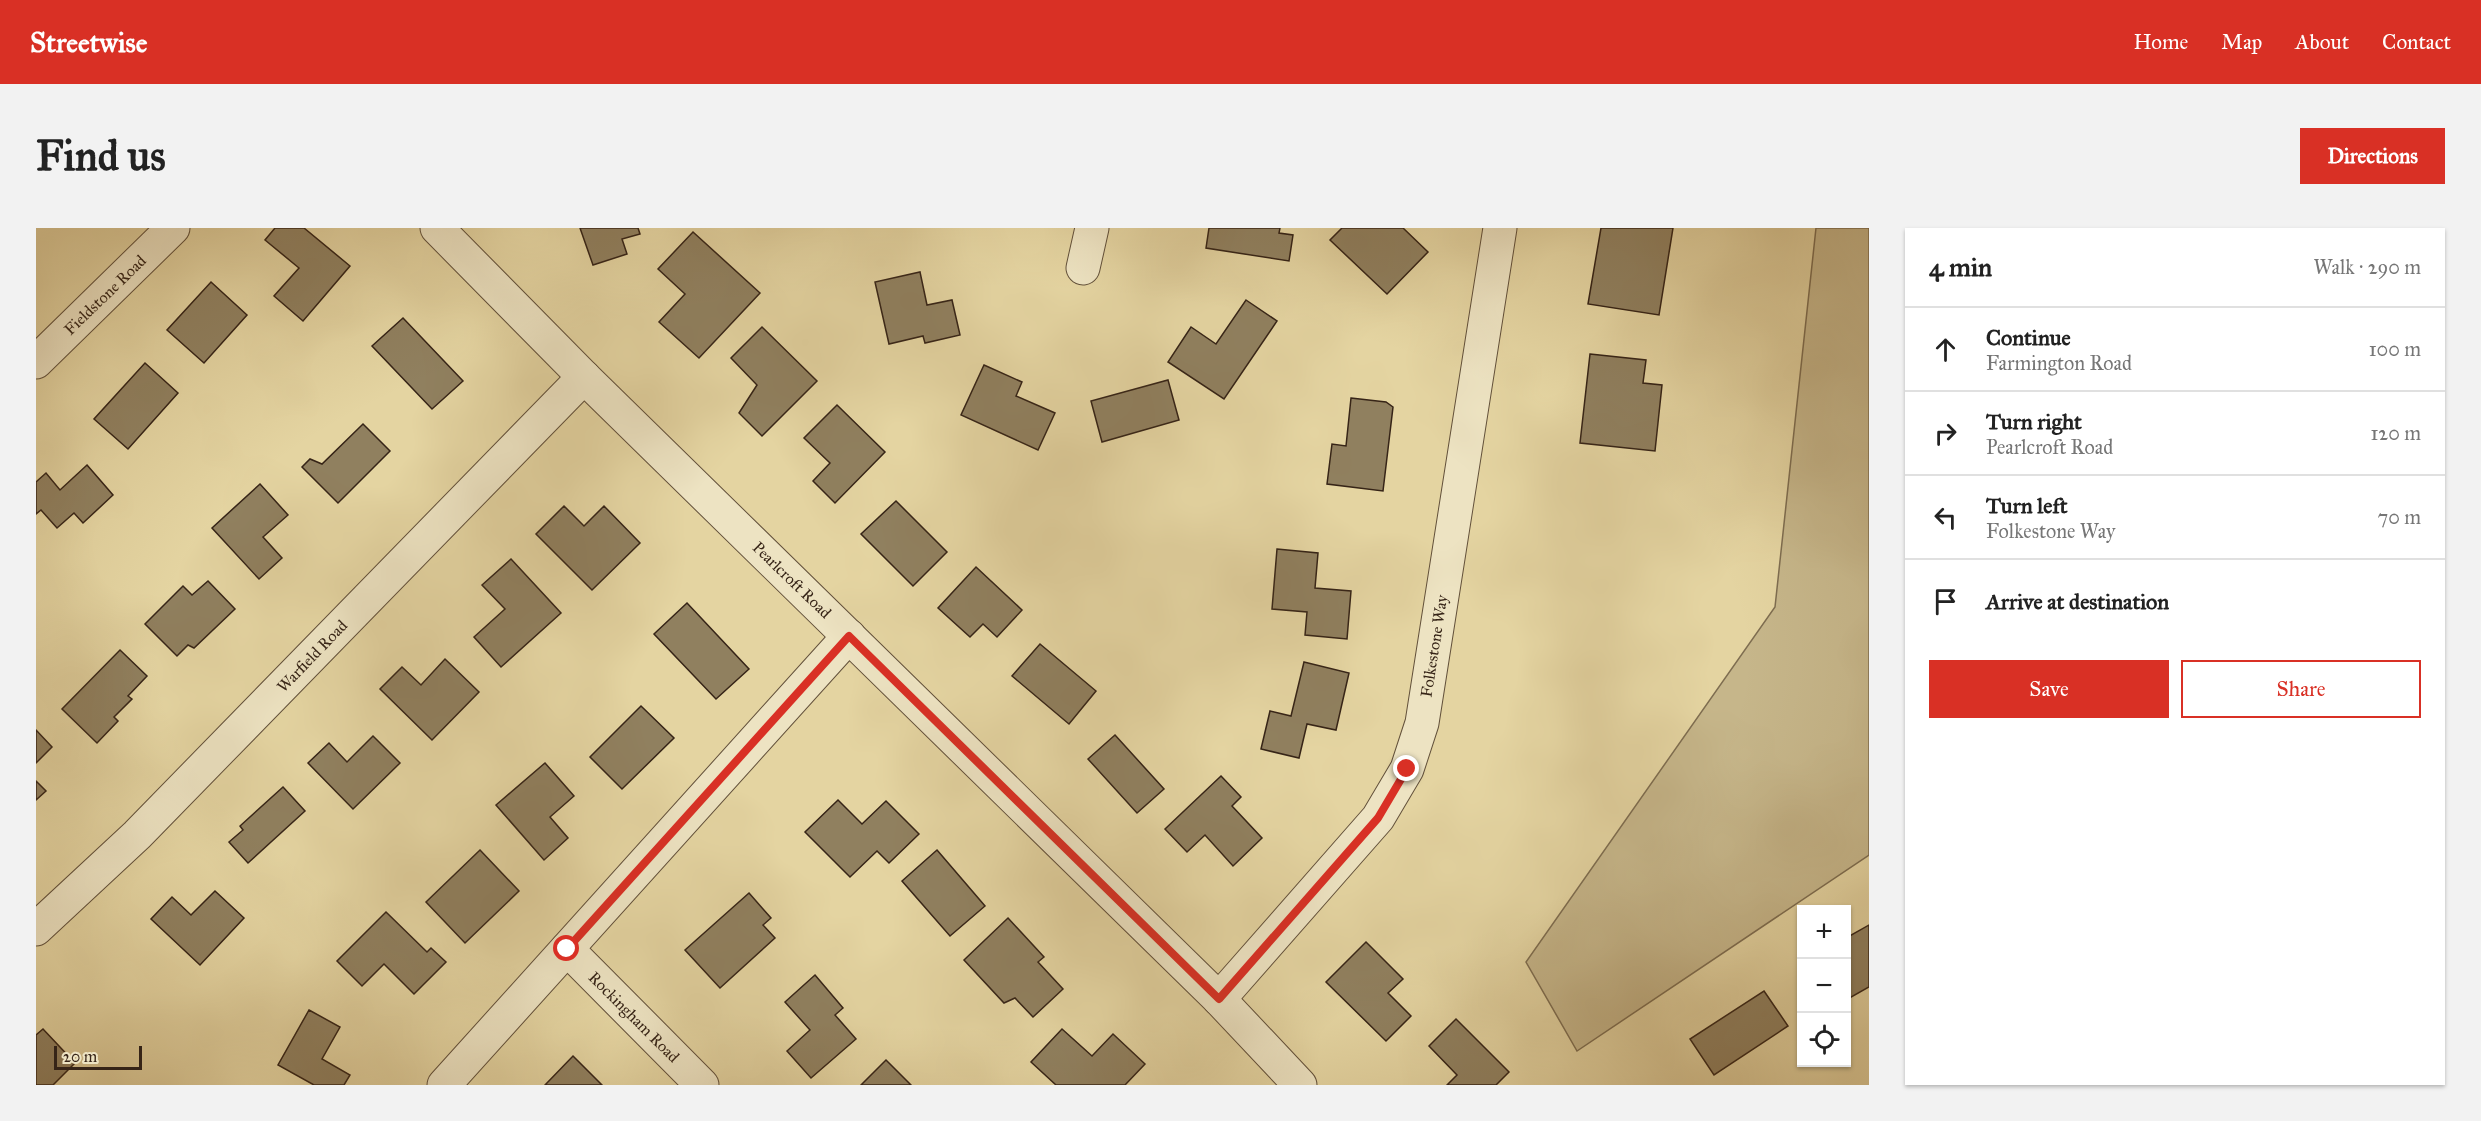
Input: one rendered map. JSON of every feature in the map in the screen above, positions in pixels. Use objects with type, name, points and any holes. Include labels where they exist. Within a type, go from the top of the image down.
[{"type":"street","name":"Fieldstone Road","points":[[36,362],[174,228]]},
{"type":"street","points":[[1083,268],[1092,228]]},
{"type":"street","name":"Folkestone Way","points":[[1219,999],[1378,818],[1407,769],[1422,723],[1500,228]]},
{"type":"street","name":"Pearlcroft Road","points":[[448,232],[584,377],[1219,999],[1300,1085]]},
{"type":"street","name":"Warfield Road","points":[[36,929],[137,835],[584,377]]},
{"type":"street","points":[[444,1085],[849,636]]},
{"type":"street","name":"Rockingham Road","points":[[567,949],[702,1085]]},
{"type":"shaded area","points":[[1816,228],[1869,228],[1869,855],[1577,1051],[1526,962],[1775,607]]},
{"type":"building","points":[[275,228],[304,228],[350,266],[303,321],[274,296],[299,268],[265,240]]},
{"type":"building","points":[[580,228],[638,228],[640,234],[622,239],[627,254],[593,265]]},
{"type":"building","points":[[1209,228],[1280,228],[1279,233],[1293,235],[1289,261],[1206,248]]},
{"type":"building","points":[[1342,228],[1403,228],[1428,252],[1387,294],[1330,240]]},
{"type":"building","points":[[1601,228],[1673,228],[1659,315],[1588,304]]},
{"type":"building","points":[[693,232],[760,293],[699,358],[659,322],[685,294],[658,269]]},
{"type":"building","points":[[920,272],[927,305],[952,300],[960,335],[925,343],[923,336],[889,344],[875,282]]},
{"type":"building","points":[[211,282],[247,315],[204,363],[167,330]]},
{"type":"building","points":[[1246,300],[1277,321],[1224,399],[1168,362],[1191,327],[1216,344]]},
{"type":"building","points":[[403,318],[463,381],[432,409],[372,346]]},
{"type":"building","points":[[762,327],[817,381],[762,436],[739,413],[757,385],[731,358]]},
{"type":"building","points":[[1590,354],[1646,360],[1643,383],[1662,385],[1655,451],[1580,443]]},
{"type":"building","points":[[145,363],[178,393],[128,449],[94,419]]},
{"type":"building","points":[[984,365],[1022,382],[1016,396],[1055,413],[1038,450],[961,415]]},
{"type":"building","points":[[1168,380],[1179,420],[1102,442],[1091,401]]},
{"type":"building","points":[[1351,398],[1386,402],[1393,407],[1383,491],[1327,484],[1332,444],[1346,446]]},
{"type":"building","points":[[837,405],[885,452],[835,503],[813,481],[830,463],[804,438]]},
{"type":"building","points":[[363,424],[390,451],[338,503],[302,467],[310,459],[322,464]]},
{"type":"building","points":[[87,465],[113,495],[83,523],[74,513],[57,528],[41,510],[36,514],[36,482],[46,473],[60,490]]},
{"type":"building","points":[[260,484],[288,515],[263,537],[282,558],[259,579],[212,528]]},
{"type":"building","points":[[896,501],[947,552],[913,586],[861,534]]},
{"type":"building","points":[[564,506],[584,526],[604,506],[640,543],[592,590],[536,534]]},
{"type":"building","points":[[1277,549],[1318,553],[1315,588],[1351,591],[1347,639],[1305,635],[1307,612],[1272,609]]},
{"type":"building","points":[[511,559],[561,613],[501,667],[474,637],[505,609],[482,585]]},
{"type":"building","points":[[976,567],[1022,610],[997,637],[983,624],[970,637],[938,608]]},
{"type":"building","points":[[208,581],[235,609],[194,648],[188,645],[177,656],[145,624],[183,586],[192,595]]},
{"type":"building","points":[[687,603],[749,669],[716,699],[654,634]]},
{"type":"building","points":[[1040,644],[1096,691],[1069,724],[1012,676]]},
{"type":"building","points":[[120,650],[147,676],[128,696],[132,699],[114,717],[118,721],[97,743],[62,709]]},
{"type":"building","points":[[445,659],[479,692],[432,740],[380,689],[402,667],[421,685]]},
{"type":"building","points":[[1304,662],[1349,673],[1336,730],[1307,724],[1299,758],[1261,749],[1270,711],[1291,716]]},
{"type":"building","points":[[641,706],[674,738],[622,789],[590,757]]},
{"type":"building","points":[[36,730],[52,747],[36,763]]},
{"type":"building","points":[[1115,735],[1164,789],[1137,813],[1088,759]]},
{"type":"building","points":[[373,736],[400,763],[353,809],[308,763],[329,743],[347,762]]},
{"type":"building","points":[[545,763],[574,796],[550,817],[568,838],[544,860],[496,805]]},
{"type":"building","points":[[1221,776],[1241,797],[1232,806],[1262,838],[1233,866],[1205,835],[1187,852],[1165,829]]},
{"type":"building","points":[[36,781],[46,791],[36,800]]},
{"type":"building","points":[[283,787],[305,811],[248,863],[229,842],[243,830],[240,826]]},
{"type":"building","points":[[838,800],[862,824],[886,801],[919,834],[889,863],[877,851],[850,877],[805,832]]},
{"type":"building","points":[[480,850],[519,891],[465,943],[426,902]]},
{"type":"building","points":[[937,850],[985,906],[950,936],[902,881]]},
{"type":"building","points":[[215,891],[244,918],[200,965],[151,919],[172,897],[191,915]]},
{"type":"building","points":[[749,893],[771,918],[763,925],[775,938],[720,988],[685,950]]},
{"type":"building","points":[[386,912],[427,952],[431,948],[446,962],[414,994],[384,964],[362,986],[337,961]]},
{"type":"building","points":[[1008,918],[1044,957],[1038,962],[1063,989],[1033,1017],[1015,998],[1004,1003],[964,960]]},
{"type":"building","points":[[1869,925],[1869,987],[1851,997],[1851,959],[1851,935]]},
{"type":"building","points":[[1366,942],[1403,979],[1388,993],[1411,1016],[1386,1041],[1326,982]]},
{"type":"building","points":[[815,975],[843,1008],[835,1015],[856,1039],[811,1078],[787,1051],[810,1030],[785,1002]]},
{"type":"building","points":[[1764,991],[1788,1026],[1714,1075],[1690,1039]]},
{"type":"building","points":[[309,1010],[340,1027],[322,1059],[350,1075],[344,1085],[314,1085],[278,1065]]},
{"type":"building","points":[[1456,1019],[1509,1072],[1496,1085],[1447,1085],[1457,1075],[1429,1046]]},
{"type":"building","points":[[43,1029],[75,1063],[53,1085],[36,1085],[36,1035]]},
{"type":"building","points":[[1062,1029],[1092,1056],[1113,1034],[1145,1064],[1125,1085],[1056,1085],[1031,1062]]},
{"type":"building","points":[[573,1056],[602,1085],[545,1085]]},
{"type":"building","points":[[886,1060],[911,1085],[861,1085]]},
{"type":"route","points":[[567,949],[849,636],[1219,999],[1378,818],[1407,769]]}]
